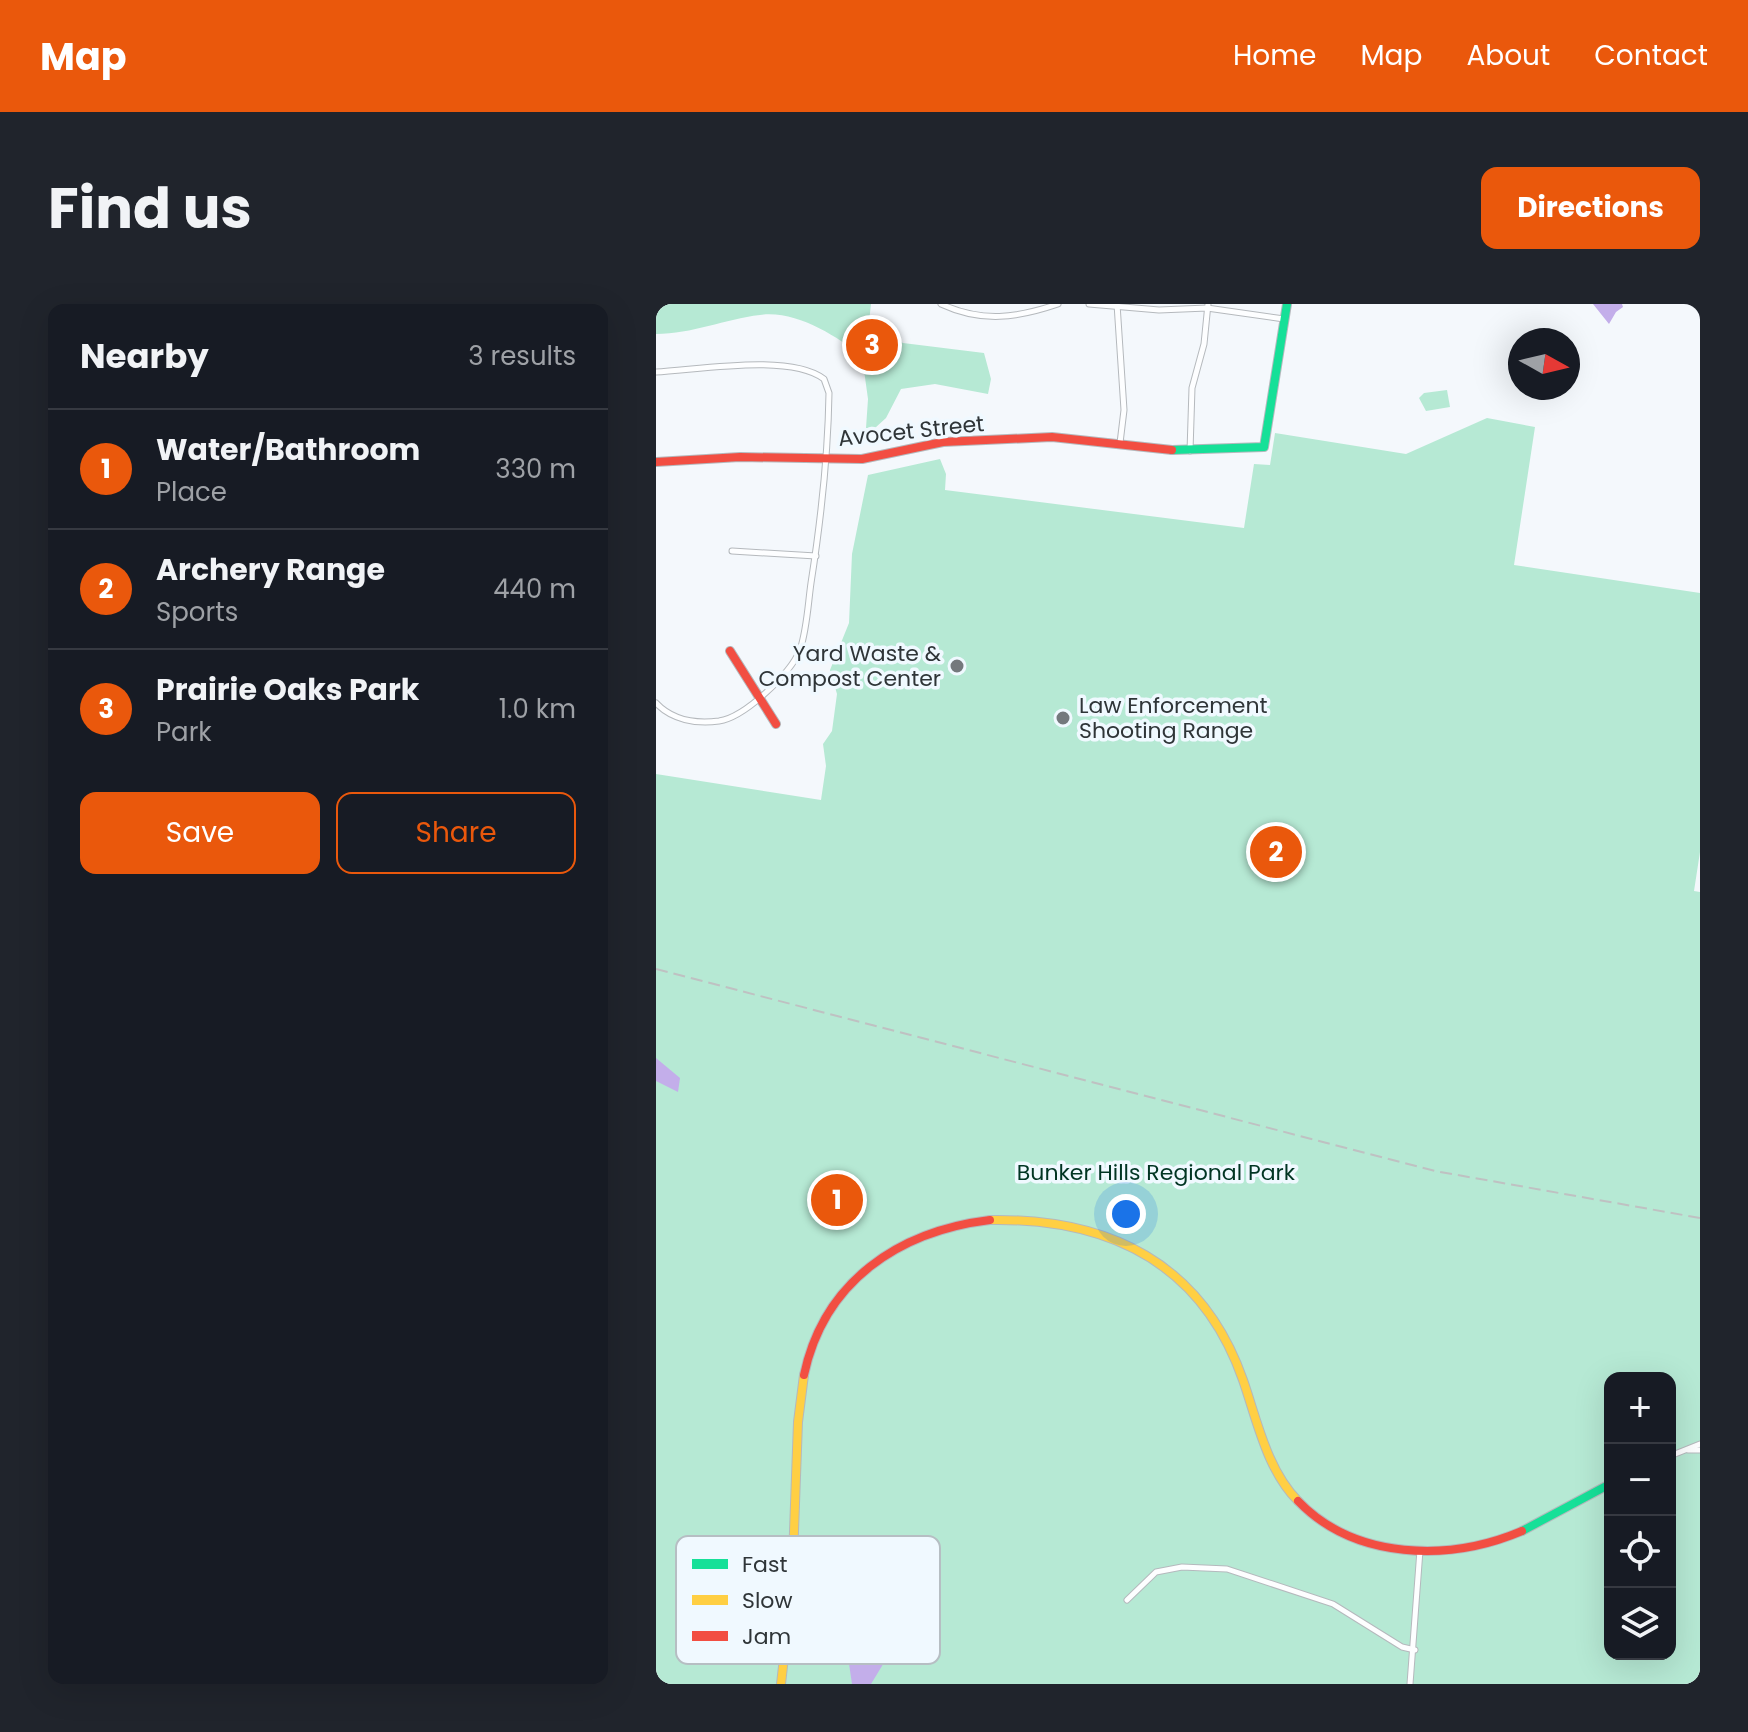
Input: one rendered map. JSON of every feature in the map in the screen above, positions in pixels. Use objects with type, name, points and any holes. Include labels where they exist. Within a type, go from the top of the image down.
[{"type":"street","points":[[941,304],[968,313],[1007,319],[1058,304]]},
{"type":"street","points":[[1089,304],[1208,306],[1284,319],[1287,304]]},
{"type":"street","points":[[1117,305],[1124,410],[1120,443]]},
{"type":"street","points":[[1190,451],[1192,388],[1204,344],[1208,306]]},
{"type":"street","name":"Avocet Street","points":[[656,462],[892,455],[943,442],[1069,436],[1190,451],[1264,447],[1284,319]]},
{"type":"street","points":[[656,372],[763,365],[803,369],[824,379],[829,393],[828,458],[816,556],[804,634],[788,672],[731,717],[703,722],[681,719],[656,703]]},
{"type":"street","points":[[732,551],[761,550],[816,556]]},
{"type":"street","points":[[730,651],[776,724]]},
{"type":"street","points":[[794,1536],[802,1389],[816,1334],[842,1292],[875,1260],[902,1242],[951,1222],[1006,1218],[1078,1226],[1121,1239],[1157,1260],[1198,1298],[1223,1333],[1238,1365],[1266,1454],[1293,1498],[1315,1519],[1344,1536],[1375,1546],[1473,1550],[1515,1536],[1604,1487]]},
{"type":"street","points":[[1676,1454],[1700,1444]]},
{"type":"street","points":[[1687,1450],[1700,1450]]},
{"type":"street","points":[[1410,1684],[1415,1650],[1420,1550]]},
{"type":"street","points":[[1127,1600],[1156,1572],[1182,1567],[1227,1569],[1333,1604],[1402,1647],[1415,1650]]},
{"type":"street","points":[[781,1684],[783,1664]]},
{"type":"green space","points":[[656,304],[871,304],[869,322],[899,335],[898,340],[903,343],[984,353],[991,379],[988,394],[935,384],[901,389],[886,418],[875,428],[866,428],[868,399],[862,356],[840,340],[815,326],[787,316],[774,315],[656,334]]},
{"type":"green space","points":[[1447,390],[1450,407],[1426,411],[1419,398],[1424,393]]},
{"type":"green space","name":"Bunker Hills Regional Park","points":[[1487,418],[1535,427],[1514,565],[1700,593],[1700,852],[1694,891],[1700,892],[1700,1684],[656,1684],[656,774],[821,800],[826,766],[823,744],[832,731],[837,694],[830,670],[849,623],[852,554],[868,475],[940,459],[946,474],[945,490],[1244,528],[1254,464],[1270,465],[1275,433],[1406,454]]},
{"type":"shaded area","points":[[1593,304],[1622,304],[1623,307],[1609,324]]},
{"type":"shaded area","points":[[656,1058],[680,1078],[678,1092],[656,1081]]},
{"type":"shaded area","points":[[849,1664],[883,1664],[871,1684],[852,1684]]},
{"type":"railway","points":[[656,969],[1435,1171],[1700,1218]]},
{"type":"traffic: fast","points":[[1172,450],[1264,447],[1287,304]]},
{"type":"traffic: fast","points":[[1522,1531],[1604,1487]]},
{"type":"traffic: slow","points":[[990,1220],[1074,1228],[1112,1239],[1146,1255],[1176,1277],[1203,1305],[1225,1339],[1271,1460],[1287,1489],[1298,1501]]},
{"type":"traffic: slow","points":[[794,1536],[798,1422],[804,1375]]},
{"type":"traffic: slow","points":[[781,1684],[783,1664]]},
{"type":"traffic: jam","points":[[656,462],[740,457],[862,459],[943,442],[1052,437],[1172,450]]},
{"type":"traffic: jam","points":[[730,651],[776,724]]},
{"type":"traffic: jam","points":[[804,1375],[814,1342],[829,1313],[870,1266],[896,1249],[925,1236],[990,1220]]},
{"type":"traffic: jam","points":[[1298,1501],[1321,1520],[1347,1535],[1375,1545],[1404,1550],[1464,1548],[1522,1531]]},
{"type":"place","name":"Prairie Oaks Park","points":[[872,345]]},
{"type":"place","name":"Yard Waste & Compost Center","points":[[957,666]]},
{"type":"place","name":"Law Enforcement Shooting Range","points":[[1063,718]]},
{"type":"place","name":"Archery Range","points":[[1276,852]]},
{"type":"place","name":"Water/Bathroom","points":[[837,1200]]}]
